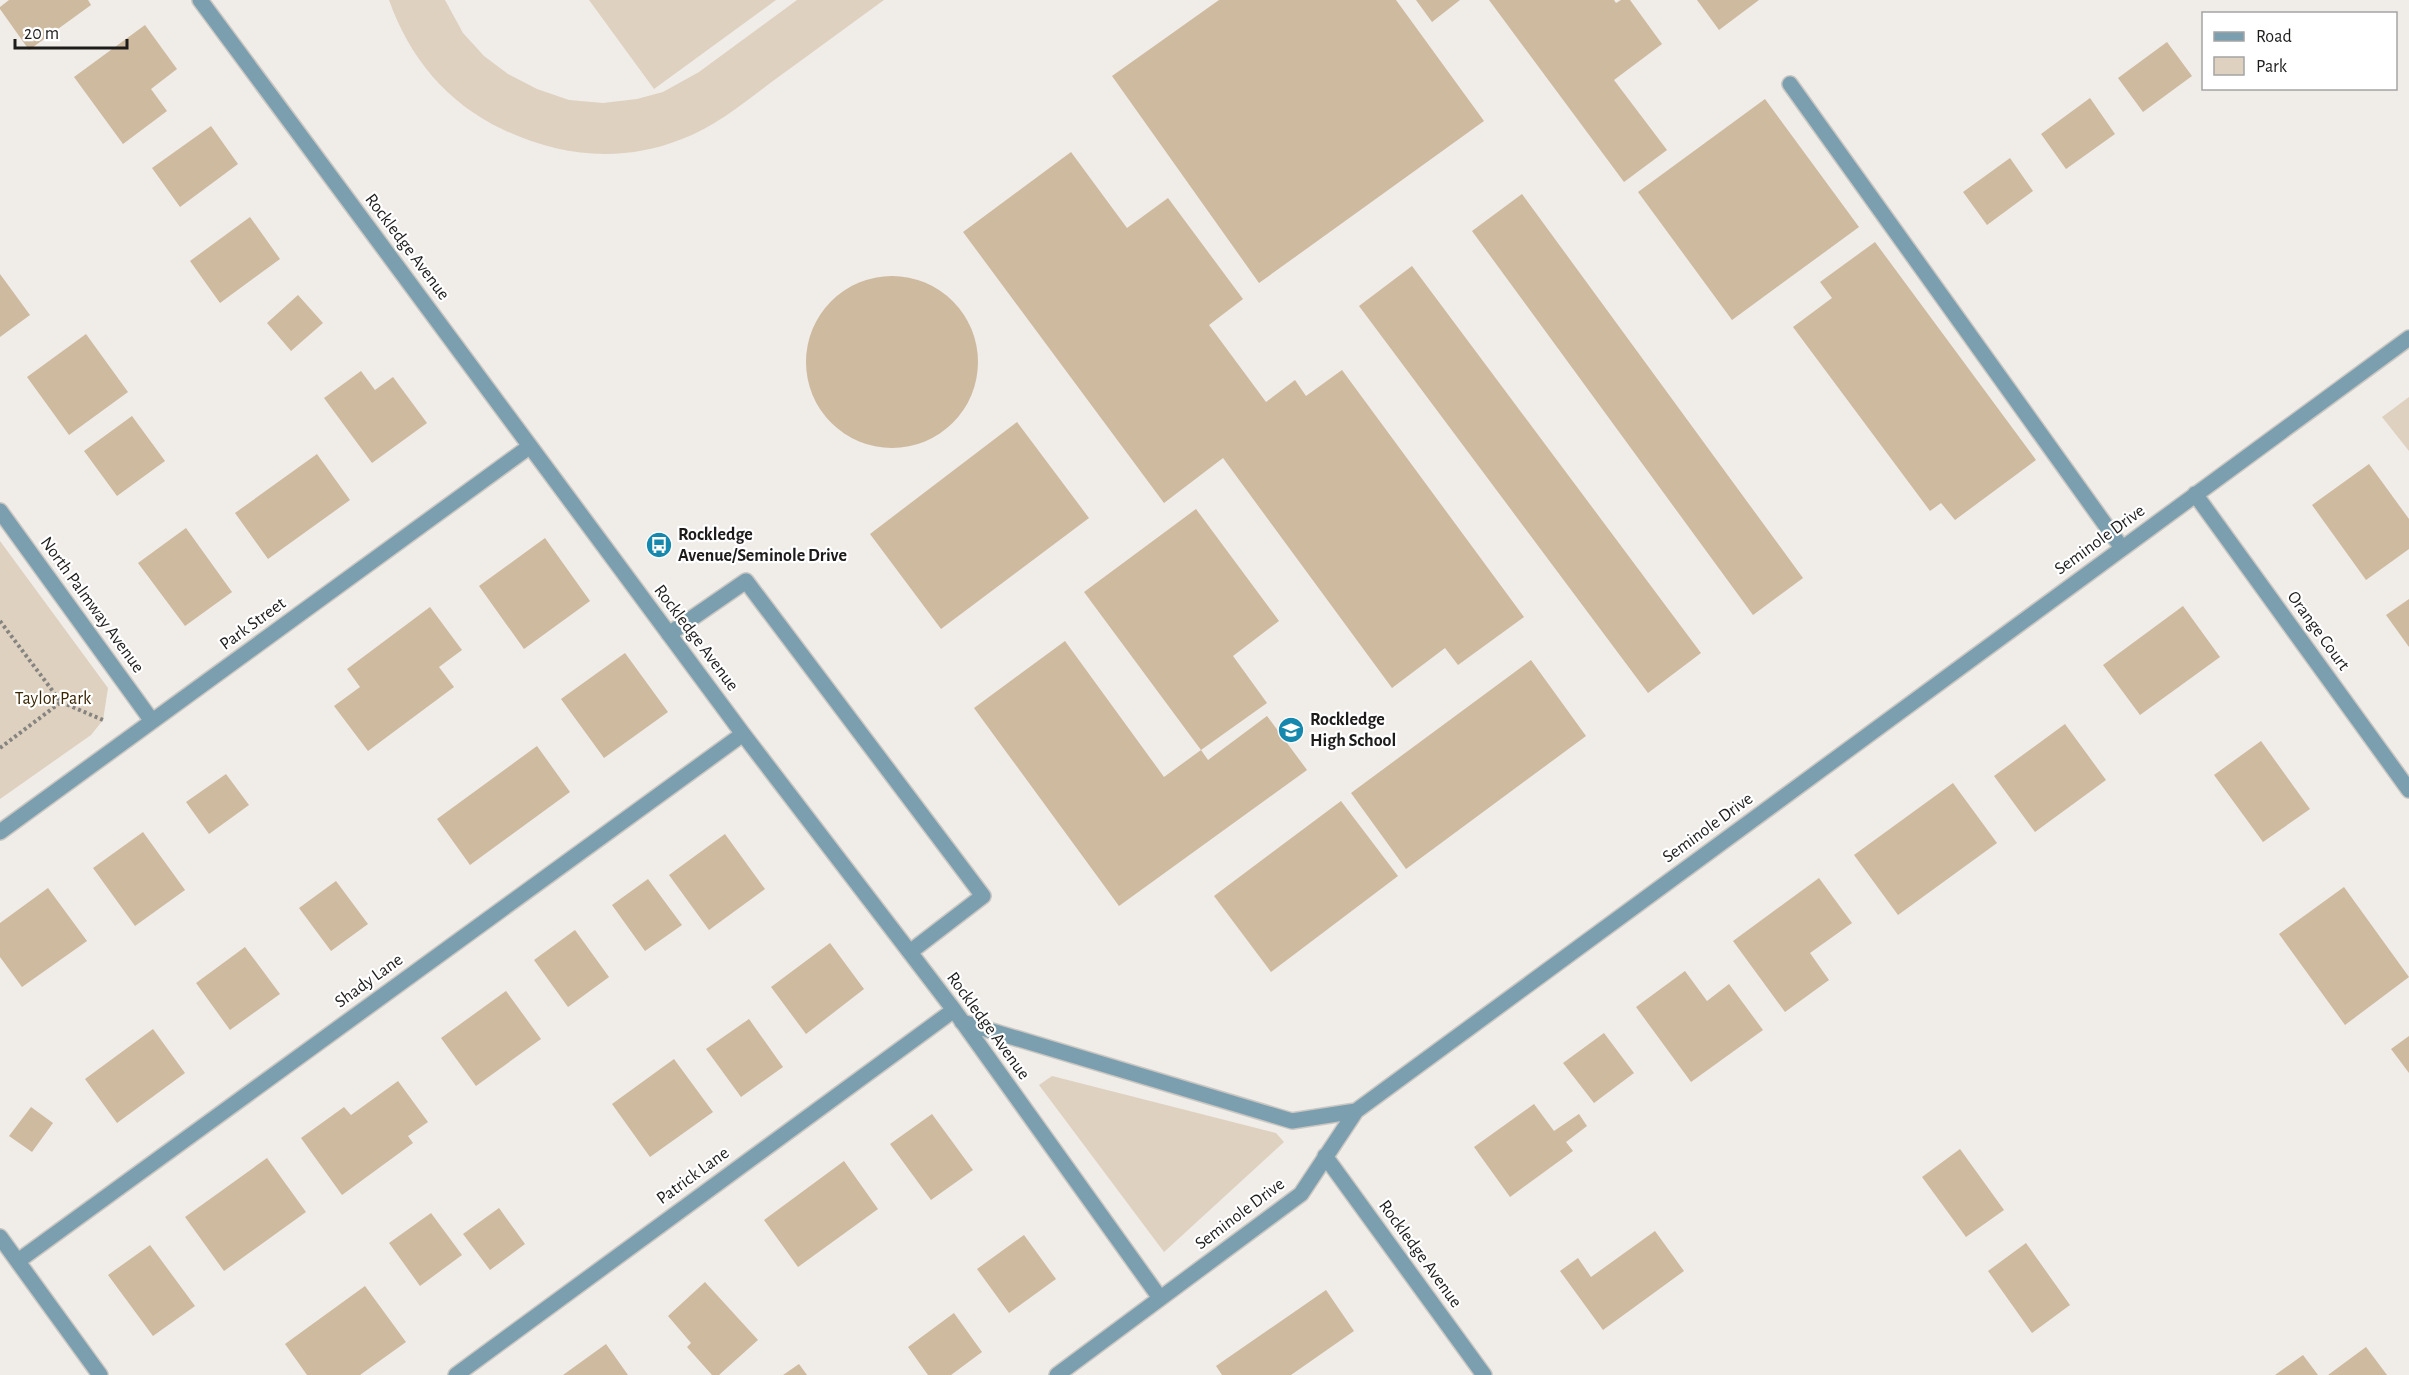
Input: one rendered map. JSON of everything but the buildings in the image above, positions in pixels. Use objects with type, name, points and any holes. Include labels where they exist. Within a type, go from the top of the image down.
[{"type":"street","name":"Rockledge Avenue","points":[[200,0],[743,734],[958,1016],[1160,1298]]},
{"type":"street","points":[[1790,84],[2122,548]]},
{"type":"street","name":"Seminole Drive","points":[[1057,1375],[1301,1194],[1356,1111],[2409,338]]},
{"type":"street","name":"Park Street","points":[[0,832],[530,447]]},
{"type":"street","name":"Orange Court","points":[[2195,494],[2409,790]]},
{"type":"street","name":"North Palmway Avenue","points":[[0,511],[152,722]]},
{"type":"street","points":[[669,634],[746,581],[982,896],[910,952]]},
{"type":"street","name":"Shady Lane","points":[[18,1261],[743,734]]},
{"type":"street","points":[[958,1016],[1292,1121],[1356,1111]]},
{"type":"street","name":"Patrick Lane","points":[[456,1375],[958,1016]]},
{"type":"street","name":"Rockledge Avenue","points":[[1325,1156],[1484,1375]]},
{"type":"street","points":[[0,1237],[100,1375]]},
{"type":"path","points":[[0,621],[61,702],[103,720]]},
{"type":"path","points":[[0,748],[61,702]]},
{"type":"green space","points":[[389,0],[445,0],[463,33],[484,56],[508,74],[537,89],[569,100],[603,103],[637,99],[663,92],[699,72],[797,0],[884,0],[720,120],[695,134],[637,152],[591,154],[546,146],[524,138],[502,129],[464,106],[447,92],[419,59],[407,41]]},
{"type":"green space","points":[[589,0],[776,0],[654,89]]},
{"type":"green space","points":[[2409,397],[2409,451],[2382,417]]},
{"type":"green space","name":"Taylor Park","points":[[0,541],[108,688],[103,720],[91,735],[0,799]]},
{"type":"green space","points":[[1052,1076],[1276,1133],[1284,1142],[1164,1252],[1039,1085]]},
{"type":"place","name":"Rockledge Avenue/Seminole Drive","points":[[659,545]]},
{"type":"place","name":"Rockledge High School","points":[[1291,730]]}]
